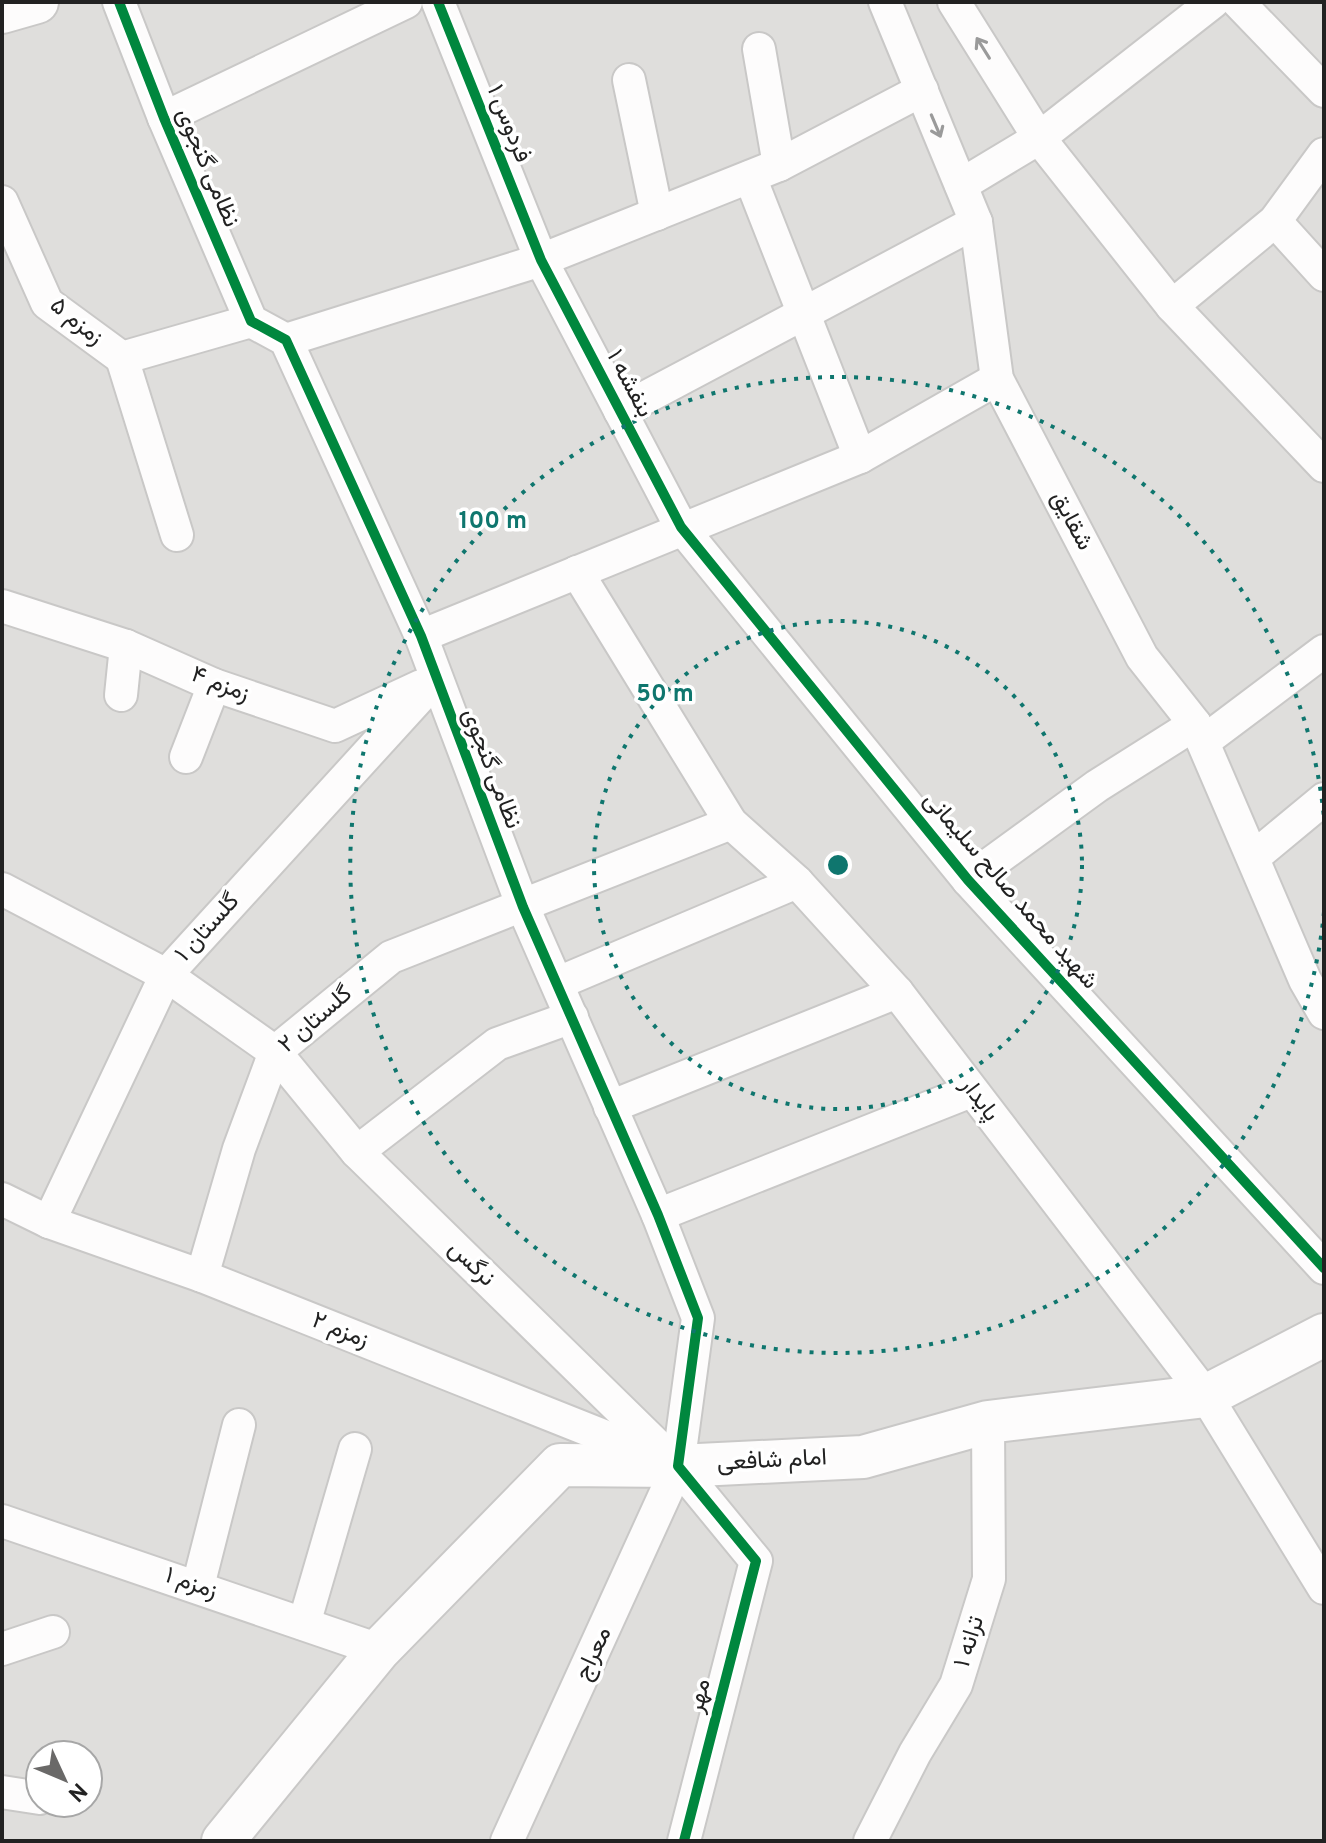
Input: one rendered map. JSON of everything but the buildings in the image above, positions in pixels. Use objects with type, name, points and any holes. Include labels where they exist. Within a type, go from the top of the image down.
[{"type":"street","points":[[2,12],[37,2]]},
{"type":"street","name":"نظامی گنجوی","points":[[119,2],[164,118],[251,321]]},
{"type":"street","points":[[164,118],[406,2]]},
{"type":"street","name":"فردوس ۱","points":[[438,2],[541,260]]},
{"type":"street","name":"شقایق","points":[[885,2],[976,222],[997,379],[1142,657],[1199,733],[1254,857],[1315,972],[1324,1013]]},
{"type":"street","points":[[954,2],[1039,138],[1172,306],[1324,466]]},
{"type":"street","points":[[961,185],[1039,138],[1213,2]]},
{"type":"street","points":[[1238,2],[1324,91]]},
{"type":"street","points":[[759,49],[765,171],[806,312],[860,457]]},
{"type":"street","points":[[629,80],[657,214]]},
{"type":"street","points":[[251,321],[286,340],[541,260],[765,171],[922,90]]},
{"type":"street","points":[[1172,306],[1275,221],[1324,154]]},
{"type":"street","name":"زمزم ۵","points":[[2,202],[47,303],[122,358],[251,321]]},
{"type":"street","points":[[1275,221],[1324,275]]},
{"type":"street","points":[[620,411],[976,222]]},
{"type":"street","name":"بنفشه ۱","points":[[541,260],[681,527]]},
{"type":"street","name":"نظامی گنجوی","points":[[286,340],[421,636],[523,907],[658,1215],[698,1318],[678,1466]]},
{"type":"street","points":[[122,358],[177,535]]},
{"type":"street","points":[[421,636],[681,527],[860,457],[997,379]]},
{"type":"street","name":"شهید محمد صالح سلیمانی","points":[[681,527],[968,880],[1324,1268]]},
{"type":"street","name":"پایدار","points":[[577,572],[731,823],[797,882],[897,992],[1206,1396],[1324,1588]]},
{"type":"street","name":"زمزم ۴","points":[[2,606],[126,646],[214,685],[335,726],[435,680]]},
{"type":"street","points":[[121,695],[126,646]]},
{"type":"street","points":[[968,880],[1097,786],[1199,733],[1324,651]]},
{"type":"street","name":"گلستان ۱","points":[[49,1222],[166,975],[435,680]]},
{"type":"street","points":[[186,757],[214,685]]},
{"type":"street","points":[[1254,857],[1324,799]]},
{"type":"street","name":"گلستان ۲","points":[[202,1276],[239,1149],[275,1052],[391,957],[731,823]]},
{"type":"street","points":[[558,983],[797,882]]},
{"type":"street","name":"نرگس","points":[[2,889],[166,975],[275,1052],[357,1152],[678,1466]]},
{"type":"street","points":[[610,1107],[897,992]]},
{"type":"street","points":[[357,1152],[497,1044],[572,1017]]},
{"type":"street","points":[[658,1215],[971,1091]]},
{"type":"street","name":"زمزم ۲","points":[[2,1199],[49,1222],[202,1276],[678,1466]]},
{"type":"street","name":"امام شافعی","points":[[223,1841],[379,1650],[560,1465],[678,1466],[863,1457],[988,1422],[1206,1396],[1324,1335]]},
{"type":"street","name":"ترانه ۱","points":[[870,1841],[915,1753],[956,1685],[989,1579],[988,1422]]},
{"type":"street","points":[[198,1586],[239,1425]]},
{"type":"street","points":[[304,1624],[355,1449]]},
{"type":"street","name":"مهر","points":[[678,1466],[756,1561],[684,1841]]},
{"type":"street","name":"معراج","points":[[507,1841],[678,1466]]},
{"type":"street","name":"زمزم ۱","points":[[2,1521],[379,1650]]},
{"type":"street","points":[[2,1649],[53,1632]]},
{"type":"street","points":[[2,1792],[24,1795]]},
{"type":"shaded area","points":[[2,2],[1324,2],[1324,1841],[2,1841]]},
{"type":"cycle path","points":[[119,2],[164,118],[251,321],[286,340],[421,636],[523,907],[658,1215],[698,1318],[678,1466],[756,1561],[684,1841]]},
{"type":"cycle path","points":[[438,2],[541,260],[681,527],[968,880],[1324,1268]]}]
